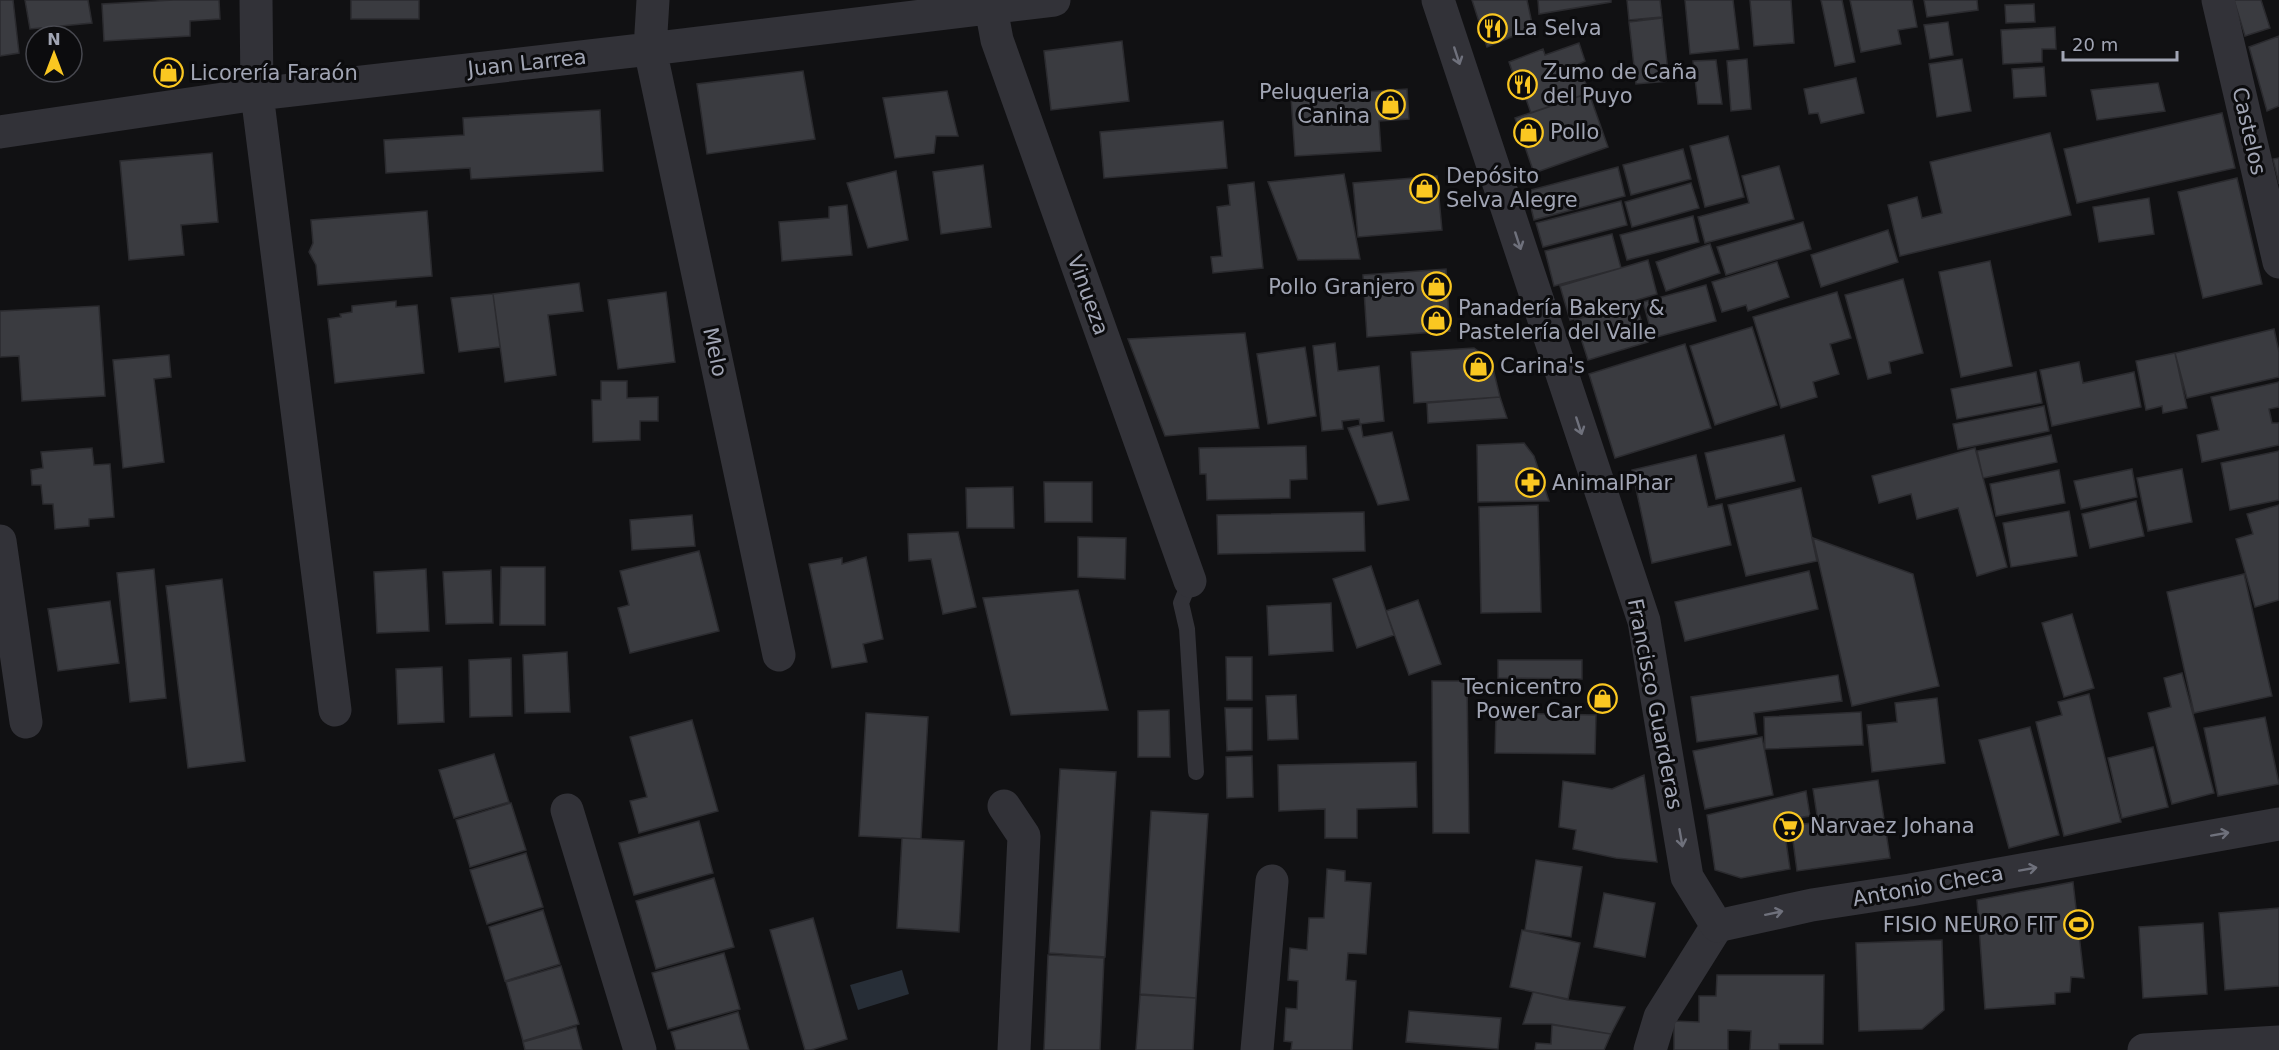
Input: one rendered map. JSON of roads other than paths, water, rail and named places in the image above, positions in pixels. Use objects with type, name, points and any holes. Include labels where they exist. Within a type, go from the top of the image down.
[{"type":"street","points":[[256,0],[257,94],[335,710]]},
{"type":"street","name":"Melo","points":[[653,0],[650,49],[779,655]]},
{"type":"street","name":"Juan Larrea","points":[[0,132],[257,94],[650,49],[992,4],[1054,0]]},
{"type":"street","name":"Francisco Guarderas","points":[[1438,0],[1644,621],[1687,877],[1717,926]]},
{"type":"street","name":"Castelos","points":[[2218,0],[2279,262]]},
{"type":"street","name":"Vinueza","points":[[992,4],[997,40],[1190,581]]},
{"type":"street","points":[[0,541],[26,722]]},
{"type":"street","points":[[1004,806],[1024,836],[1014,1050]]},
{"type":"street","points":[[567,810],[640,1050]]},
{"type":"street","name":"Antonio Checa","points":[[1717,926],[1812,905],[1921,888],[2279,824]]},
{"type":"street","points":[[1257,1050],[1272,881]]},
{"type":"street","points":[[1650,1050],[1660,1017],[1717,926]]},
{"type":"street","points":[[2144,1050],[2236,1047],[2279,1042]]},
{"type":"lane","points":[[1190,581],[1180,603],[1187,630],[1196,772]]},
{"type":"place","name":"La Selva","points":[[1492,28]]},
{"type":"place","name":"Licorería Faraón","points":[[169,73]]},
{"type":"place","name":"Zumo de Caña del Puyo","points":[[1522,84]]},
{"type":"place","name":"Peluqueria Canina","points":[[1391,104]]},
{"type":"place","name":"Pollo","points":[[1529,132]]},
{"type":"place","name":"Depósito Selva Alegre","points":[[1425,188]]},
{"type":"place","name":"Pollo Granjero","points":[[1436,287]]},
{"type":"place","name":"Panadería Bakery & Pastelería del Valle","points":[[1437,320]]},
{"type":"place","name":"Carina's","points":[[1479,366]]},
{"type":"place","name":"AnimalPhar","points":[[1531,483]]},
{"type":"place","name":"Tecnicentro Power Car","points":[[1603,699]]},
{"type":"place","name":"Narvaez Johana","points":[[1789,826]]},
{"type":"place","name":"FISIO NEURO FIT","points":[[2078,925]]}]
